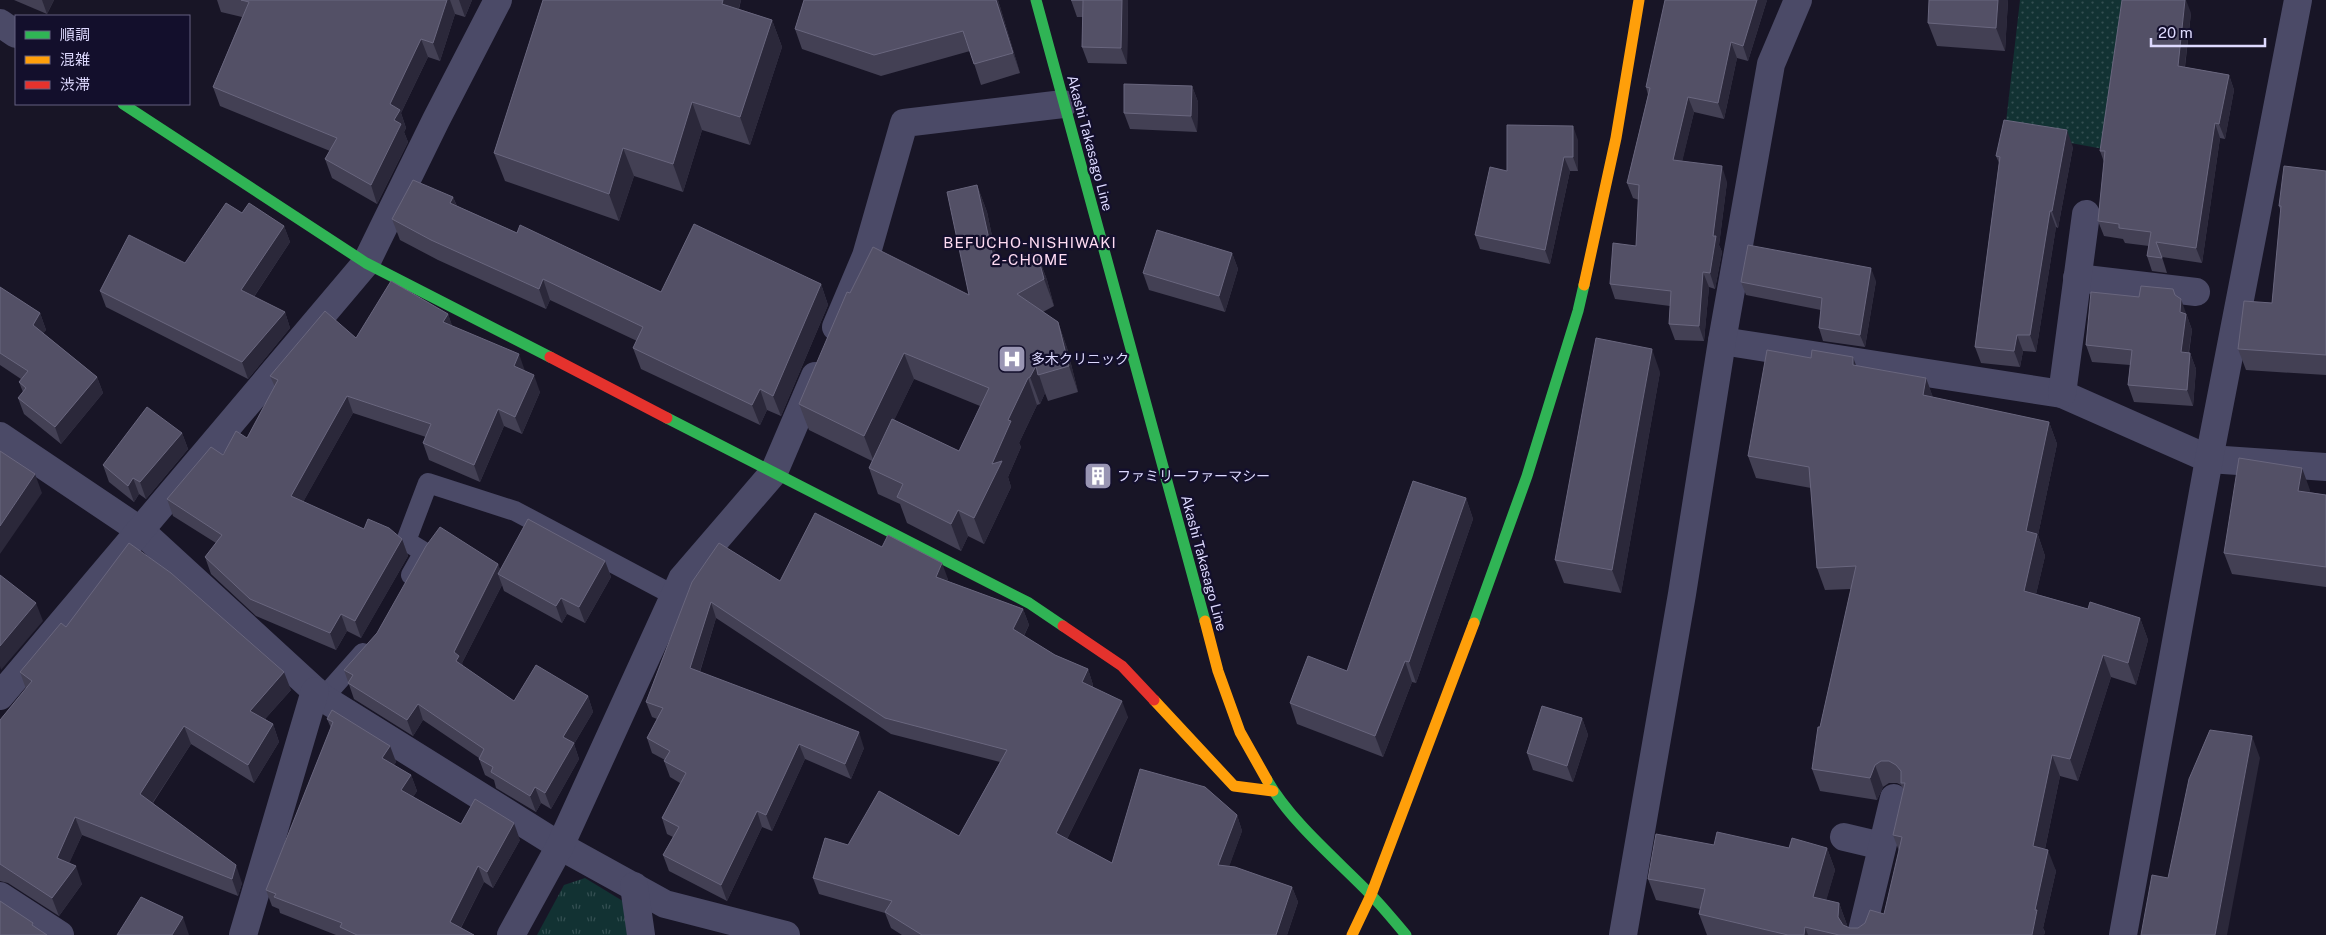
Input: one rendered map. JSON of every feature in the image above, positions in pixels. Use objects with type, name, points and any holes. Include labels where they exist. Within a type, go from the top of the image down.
[{"type":"street","points":[[0,696],[366,263],[436,120],[498,0]]},
{"type":"street","name":"Akashi Takasago Line","points":[[1036,0],[1218,671],[1240,732],[1273,791],[1323,849],[1371,895],[1406,935]]},
{"type":"street","points":[[1352,935],[1371,895],[1454,679],[1527,476],[1575,320],[1616,138],[1639,0]]},
{"type":"street","points":[[1623,935],[1682,594],[1722,342],[1771,64],[1798,0]]},
{"type":"street","points":[[2123,935],[2209,459],[2298,0]]},
{"type":"street","points":[[0,23],[15,33]]},
{"type":"street","points":[[511,935],[560,846],[682,579],[774,472],[866,256],[904,122],[1063,104]]},
{"type":"street","points":[[125,105],[366,263],[1029,603],[1122,666],[1234,786],[1273,791]]},
{"type":"street","points":[[2062,394],[2086,214]]},
{"type":"street","points":[[2078,278],[2196,292]]},
{"type":"street","points":[[1722,342],[2062,394],[2209,459],[2326,467]]},
{"type":"street","points":[[0,436],[141,531],[319,694],[560,846],[665,904],[786,935]]},
{"type":"street","points":[[243,935],[319,694]]},
{"type":"street","points":[[1861,935],[1894,798]]},
{"type":"street","points":[[1844,837],[1882,846]]},
{"type":"street","points":[[634,886],[641,935]]},
{"type":"street","points":[[0,896],[60,935]]},
{"type":"lane","points":[[400,594],[424,552],[406,542],[428,483],[515,510],[675,596]]},
{"type":"lane","points":[[319,694],[372,643],[377,635]]},
{"type":"green space","points":[[2020,0],[2129,0],[2109,150],[2005,131]]},
{"type":"green space","points":[[585,878],[631,906],[634,935],[537,935],[564,885]]},
{"type":"building","points":[[241,0],[447,0],[433,43],[421,39],[390,104],[400,110],[394,120],[401,124],[371,185],[325,159],[337,138],[213,87],[249,2]]},
{"type":"building","points":[[543,0],[723,0],[722,4],[772,20],[740,117],[692,102],[673,164],[623,148],[609,194],[494,153]]},
{"type":"building","points":[[804,0],[996,0],[1013,53],[974,64],[963,31],[874,55],[795,29]]},
{"type":"building","points":[[1083,0],[1122,0],[1121,48],[1082,47]]},
{"type":"building","points":[[1665,0],[1757,0],[1743,46],[1731,42],[1718,103],[1688,97],[1673,160],[1722,166],[1713,236],[1716,236],[1710,273],[1703,272],[1699,326],[1669,324],[1671,291],[1610,284],[1613,243],[1636,246],[1639,185],[1627,183],[1650,88],[1646,87]]},
{"type":"building","points":[[1929,0],[1998,0],[1996,28],[1928,23]]},
{"type":"building","points":[[2122,0],[2185,0],[2178,66],[2229,75],[2219,124],[2215,123],[2196,248],[2156,242],[2162,258],[2147,256],[2151,232],[2119,228],[2119,224],[2098,221],[2105,151],[2100,151]]},
{"type":"building","points":[[1124,84],[1192,86],[1191,116],[1124,113]]},
{"type":"building","points":[[2004,120],[2067,130],[2052,211],[2050,211],[2030,335],[2017,335],[2014,351],[1975,347],[2000,157],[1996,156]]},
{"type":"building","points":[[1507,125],[1573,126],[1573,157],[1564,157],[1545,250],[1475,235],[1490,167],[1507,171]]},
{"type":"building","points":[[2284,166],[2326,171],[2326,355],[2238,349],[2244,301],[2272,303]]},
{"type":"building","points":[[413,180],[453,197],[450,203],[517,233],[520,225],[661,292],[694,224],[821,284],[773,396],[760,389],[752,405],[633,348],[643,327],[543,279],[539,289],[431,240],[392,219]]},
{"type":"building","points":[[977,185],[995,266],[1037,253],[1044,279],[1017,294],[1058,322],[1069,366],[1038,375],[1036,366],[1028,378],[1008,420],[1011,421],[992,464],[1002,461],[974,518],[958,510],[951,524],[897,497],[903,484],[869,468],[892,419],[959,451],[989,388],[904,353],[864,436],[799,404],[847,292],[850,293],[873,247],[969,295],[947,192]]},
{"type":"building","points":[[226,203],[242,213],[249,203],[284,226],[241,290],[285,312],[242,362],[100,291],[129,235],[185,263]]},
{"type":"building","points":[[1157,230],[1232,253],[1219,296],[1143,273]]},
{"type":"building","points":[[1748,245],[1871,268],[1860,335],[1819,328],[1822,298],[1741,282]]},
{"type":"building","points":[[391,281],[448,314],[443,322],[519,354],[514,366],[534,375],[515,417],[498,409],[474,465],[423,443],[431,424],[347,396],[291,496],[364,529],[368,519],[389,528],[402,539],[355,621],[341,614],[330,633],[250,599],[205,557],[222,535],[167,499],[211,447],[223,455],[236,431],[247,438],[278,380],[270,376],[325,311],[356,338]]},
{"type":"building","points":[[2141,286],[2173,289],[2175,295],[2181,299],[2180,312],[2186,314],[2181,352],[2190,353],[2187,390],[2128,385],[2132,350],[2086,345],[2091,292],[2139,297]]},
{"type":"building","points":[[0,287],[40,313],[33,325],[97,377],[55,427],[18,398],[26,388],[19,382],[28,371],[0,353]]},
{"type":"building","points":[[1596,338],[1652,349],[1612,570],[1555,560]]},
{"type":"building","points":[[1767,350],[1811,358],[1812,350],[1853,357],[1853,365],[1926,378],[1923,395],[2049,422],[2026,531],[2037,534],[2024,591],[2088,609],[2090,602],[2140,618],[2128,663],[2103,655],[2070,759],[2052,755],[2033,846],[2048,850],[2035,910],[2037,910],[2032,935],[1839,935],[1805,927],[1804,935],[1788,935],[1699,914],[1705,889],[1648,879],[1656,834],[1714,845],[1717,832],[1789,848],[1792,838],[1827,848],[1813,897],[1839,903],[1838,917],[1843,925],[1850,928],[1858,928],[1865,923],[1870,910],[1884,914],[1902,837],[1893,835],[1905,783],[1901,783],[1901,771],[1896,765],[1889,761],[1881,761],[1875,765],[1870,778],[1812,769],[1818,727],[1820,727],[1856,566],[1817,568],[1809,467],[1748,456]]},
{"type":"building","points":[[147,407],[182,433],[140,482],[133,478],[128,486],[103,465]]},
{"type":"building","points":[[0,451],[35,474],[0,526]]},
{"type":"building","points":[[2239,458],[2302,468],[2298,491],[2326,495],[2326,567],[2224,553]]},
{"type":"building","points":[[1413,481],[1466,498],[1409,662],[1405,661],[1375,736],[1290,703],[1308,656],[1347,671]]},
{"type":"building","points":[[815,513],[882,547],[888,535],[942,563],[936,577],[1023,609],[1013,629],[1055,655],[1088,669],[1082,682],[1122,701],[1056,833],[1112,863],[1140,769],[1205,787],[1237,815],[1218,865],[1235,867],[1292,887],[1276,935],[922,935],[885,912],[892,901],[813,878],[825,838],[848,845],[879,791],[959,836],[1007,750],[885,718],[711,602],[690,668],[859,732],[845,764],[799,744],[766,815],[757,811],[721,885],[663,855],[679,827],[662,818],[686,773],[664,761],[670,751],[647,738],[663,708],[646,702],[692,582],[719,543],[780,581]]},
{"type":"building","points":[[528,519],[605,561],[579,607],[561,598],[556,606],[498,574]]},
{"type":"building","points":[[440,527],[498,564],[454,652],[459,656],[456,661],[514,701],[536,665],[588,696],[563,737],[574,743],[545,793],[535,787],[530,796],[491,772],[493,767],[479,759],[484,749],[418,704],[407,720],[348,683],[353,675],[344,670],[377,633],[426,546]]},
{"type":"building","points":[[129,543],[171,573],[284,672],[250,711],[273,724],[248,765],[184,726],[140,794],[236,865],[232,879],[75,817],[57,858],[76,866],[52,898],[0,864],[0,720],[32,681],[20,672],[61,623],[66,627]]},
{"type":"building","points":[[0,575],[36,603],[0,646]]},
{"type":"building","points":[[1542,706],[1582,718],[1567,766],[1527,753]]},
{"type":"building","points":[[332,710],[390,746],[382,758],[411,775],[401,790],[461,824],[475,799],[514,823],[487,872],[478,866],[450,922],[474,935],[357,935],[340,927],[342,923],[274,897],[276,894],[266,890],[333,722],[327,719]]},
{"type":"building","points":[[2210,730],[2252,736],[2215,935],[2141,935],[2152,875],[2168,878],[2189,779]]},
{"type":"building","points":[[141,897],[183,917],[172,935],[117,935]]},
{"type":"building","points":[[0,901],[33,923],[32,925],[47,935],[0,935]]},
{"type":"traffic: fast","points":[[1036,0],[1205,621]]},
{"type":"traffic: fast","points":[[125,105],[366,263],[550,357]]},
{"type":"traffic: fast","points":[[1474,623],[1527,476],[1578,311],[1584,285]]},
{"type":"traffic: fast","points":[[667,418],[1029,603],[1063,626]]},
{"type":"traffic: fast","points":[[1267,780],[1288,811],[1375,899],[1406,935]]},
{"type":"traffic: slow","points":[[1584,285],[1616,138],[1639,0]]},
{"type":"traffic: slow","points":[[1205,621],[1218,671],[1240,732],[1267,780]]},
{"type":"traffic: slow","points":[[1352,935],[1371,895],[1474,623]]},
{"type":"traffic: slow","points":[[1154,700],[1234,786],[1273,791]]},
{"type":"traffic: jam","points":[[550,357],[667,418]]},
{"type":"traffic: jam","points":[[1063,626],[1122,666],[1154,700]]},
{"type":"place","name":"多木クリニック","points":[[1012,359]]},
{"type":"place","name":"ファミリーファーマシー","points":[[1098,476]]},
{"type":"district","name":"BEFUCHO-NISHIWAKI 2-CHOME","points":[[1030,250]]}]
